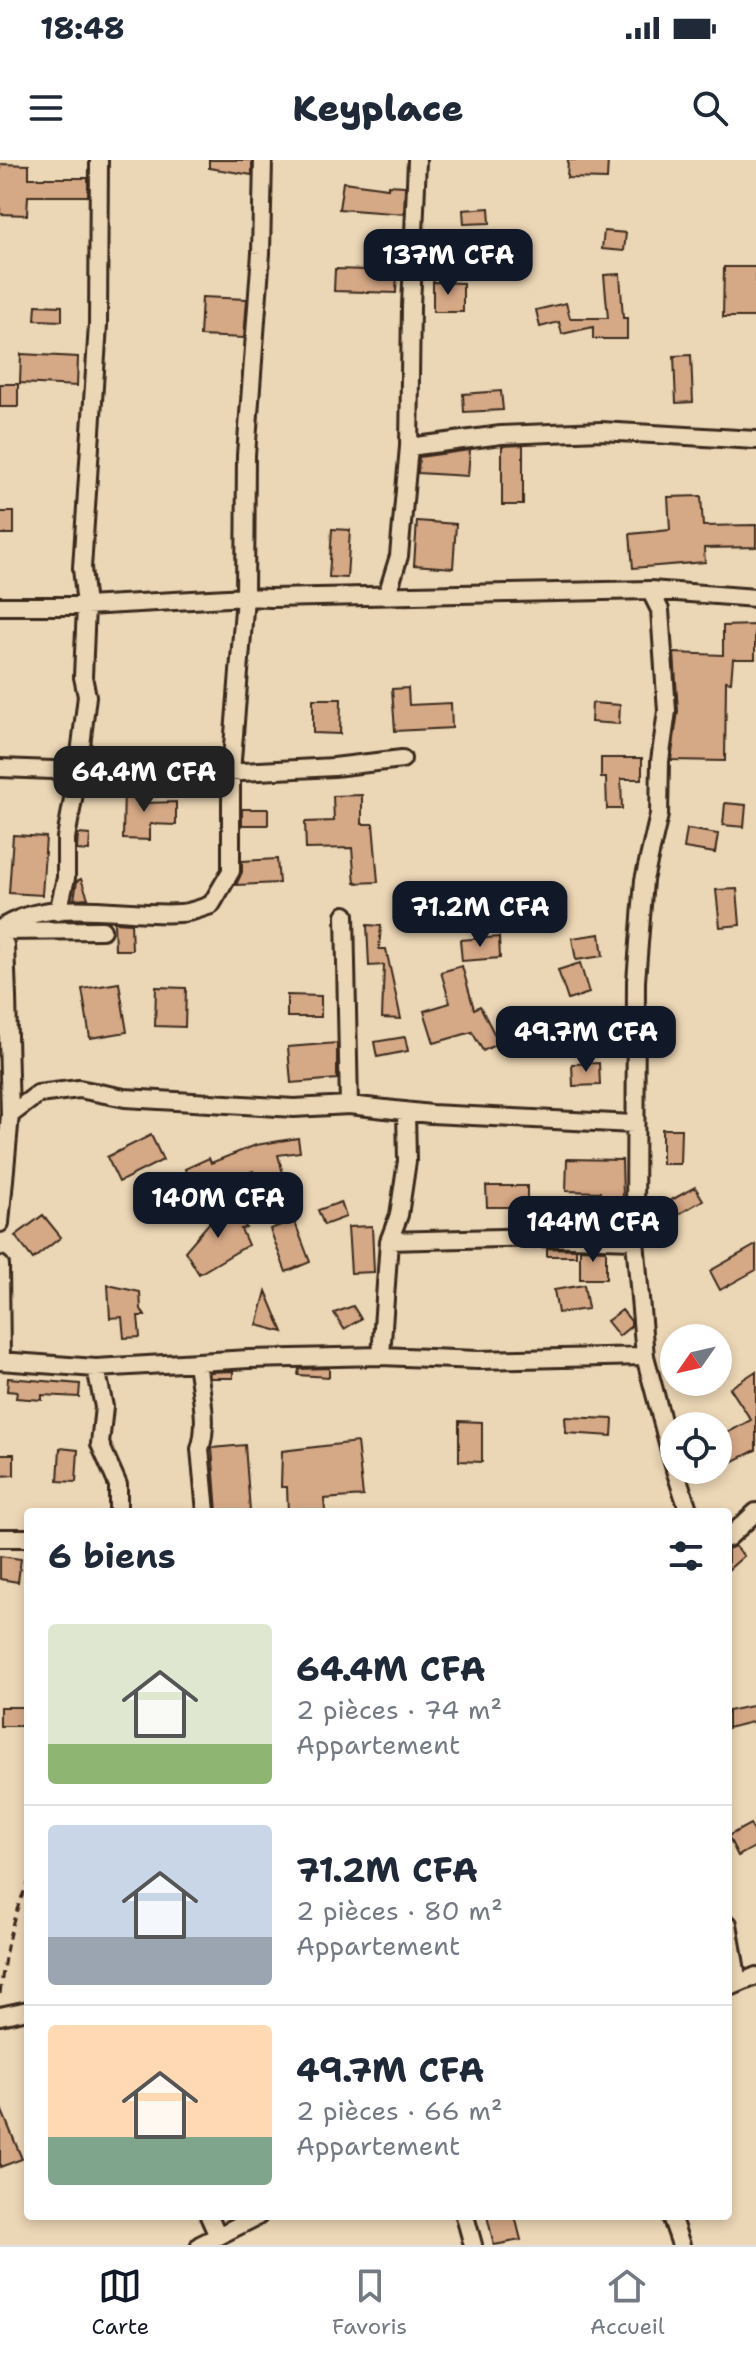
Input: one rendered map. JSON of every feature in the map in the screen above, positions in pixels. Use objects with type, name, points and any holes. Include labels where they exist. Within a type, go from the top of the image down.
[{"type":"street","points":[[58,912],[66,878],[66,838],[87,696],[83,677],[86,606],[82,568],[98,325],[99,160]]},
{"type":"street","points":[[0,930],[14,919],[58,912],[102,909],[184,913],[211,905],[231,871],[231,772],[245,597],[246,455],[261,253],[263,160]]},
{"type":"street","points":[[387,595],[399,556],[409,447],[417,160]]},
{"type":"street","points":[[409,447],[501,435],[601,431],[756,440]]},
{"type":"street","points":[[0,606],[86,606],[245,597],[650,590],[756,598]]},
{"type":"street","points":[[650,590],[660,610],[667,711],[660,761],[659,815],[643,895],[636,981],[635,1240],[645,1356],[660,1412]]},
{"type":"street","points":[[0,768],[186,775],[334,767],[402,759]]},
{"type":"street","points":[[345,915],[349,1105]]},
{"type":"street","points":[[0,930],[102,930]]},
{"type":"street","points":[[0,937],[5,945],[10,1115],[0,1223]]},
{"type":"street","points":[[10,1115],[38,1094],[79,1089],[125,1098],[294,1108],[349,1105],[634,1124]]},
{"type":"street","points":[[381,1356],[389,1241],[399,1215],[407,1161],[406,1111]]},
{"type":"street","points":[[389,1241],[540,1237],[635,1240]]},
{"type":"street","points":[[0,1265],[1,1361],[96,1368],[381,1356],[478,1360],[645,1356]]},
{"type":"street","points":[[197,1362],[206,1508]]},
{"type":"street","points":[[96,1368],[104,1407],[100,1444],[118,1485],[118,1508]]},
{"type":"street","points":[[680,1484],[688,1508]]},
{"type":"street","points":[[732,1534],[756,1512]]},
{"type":"street","points":[[0,1538],[24,1538]]},
{"type":"street","points":[[733,1986],[756,1976]]},
{"type":"street","points":[[0,2016],[24,2011]]},
{"type":"street","points":[[211,2220],[218,2236]]},
{"type":"street","points":[[200,2245],[250,2220]]},
{"type":"street","points":[[466,2220],[473,2245]]},
{"type":"street","points":[[672,2220],[681,2245]]},
{"type":"path","points":[[0,1994],[13,1913],[24,1891]]},
{"type":"building","points":[[209,160],[252,160],[252,175],[209,168]]},
{"type":"building","points":[[568,160],[608,160],[607,179],[567,178]]},
{"type":"building","points":[[0,164],[29,165],[29,178],[88,178],[88,196],[28,196],[27,215],[0,214]]},
{"type":"building","points":[[343,182],[388,188],[388,185],[405,186],[404,214],[339,209]]},
{"type":"building","points":[[489,208],[490,223],[464,224],[463,210]]},
{"type":"building","points":[[604,231],[626,233],[624,251],[602,249]]},
{"type":"building","points":[[724,267],[756,267],[756,317],[723,317]]},
{"type":"building","points":[[335,269],[397,271],[396,293],[334,291]]},
{"type":"building","points":[[620,274],[627,339],[593,339],[593,327],[562,334],[559,322],[540,327],[536,310],[566,303],[570,318],[608,318],[604,275]]},
{"type":"building","points":[[433,282],[463,283],[463,312],[433,312]]},
{"type":"building","points":[[202,297],[247,299],[244,338],[200,336]]},
{"type":"building","points":[[36,305],[62,306],[62,321],[35,320]]},
{"type":"building","points":[[21,354],[78,357],[77,386],[20,383]]},
{"type":"building","points":[[691,355],[693,402],[676,403],[674,356]]},
{"type":"building","points":[[0,384],[18,384],[18,407],[0,407]]},
{"type":"building","points":[[501,391],[503,410],[464,412],[463,394]]},
{"type":"building","points":[[523,445],[523,505],[502,505],[502,446]]},
{"type":"building","points":[[470,450],[468,476],[418,473],[419,457]]},
{"type":"building","points":[[701,496],[703,526],[756,525],[756,547],[704,548],[705,562],[633,568],[630,534],[670,530],[668,497]]},
{"type":"building","points":[[0,512],[14,512],[14,534],[0,534]]},
{"type":"building","points":[[417,521],[456,524],[453,568],[414,565]]},
{"type":"building","points":[[332,529],[350,530],[347,578],[329,577]]},
{"type":"building","points":[[755,625],[755,659],[733,659],[731,682],[726,681],[725,761],[671,760],[678,711],[674,653],[723,655],[723,626]]},
{"type":"building","points":[[408,688],[409,705],[451,703],[452,728],[395,731],[392,689]]},
{"type":"building","points":[[313,699],[341,699],[340,734],[313,733]]},
{"type":"building","points":[[592,703],[620,705],[619,724],[591,722]]},
{"type":"building","points":[[601,758],[642,758],[642,779],[621,779],[622,809],[607,809],[606,778],[601,778]]},
{"type":"building","points":[[124,784],[143,784],[142,803],[176,802],[176,825],[150,824],[150,840],[123,839]]},
{"type":"building","points":[[362,795],[362,824],[373,824],[378,882],[355,883],[352,848],[306,849],[305,822],[334,821],[333,796]]},
{"type":"building","points":[[725,803],[746,805],[744,827],[723,825]]},
{"type":"building","points":[[242,809],[268,809],[268,825],[242,825]]},
{"type":"building","points":[[687,829],[718,834],[715,853],[684,848]]},
{"type":"building","points":[[78,834],[90,835],[89,851],[77,850]]},
{"type":"building","points":[[13,835],[46,837],[42,895],[9,893]]},
{"type":"building","points":[[277,859],[279,883],[236,885],[242,872],[242,861]]},
{"type":"building","points":[[81,879],[88,898],[74,899],[77,881]]},
{"type":"building","points":[[737,889],[740,925],[720,927],[716,890]]},
{"type":"building","points":[[114,922],[131,923],[132,950],[115,950]]},
{"type":"building","points":[[367,925],[381,926],[379,949],[386,949],[401,1019],[382,1018],[384,965],[369,966]]},
{"type":"building","points":[[600,934],[603,956],[576,960],[572,938]]},
{"type":"building","points":[[499,937],[500,958],[462,961],[460,940]]},
{"type":"building","points":[[580,963],[589,993],[568,1000],[558,970]]},
{"type":"building","points":[[462,966],[474,1009],[480,1006],[499,1043],[483,1051],[472,1032],[434,1043],[424,1011],[450,1003],[441,972]]},
{"type":"building","points":[[119,983],[127,1032],[90,1038],[82,989]]},
{"type":"building","points":[[156,987],[186,988],[185,1027],[155,1026]]},
{"type":"building","points":[[287,995],[321,996],[321,1017],[287,1017]]},
{"type":"building","points":[[405,1037],[408,1051],[377,1057],[374,1042]]},
{"type":"building","points":[[337,1043],[337,1079],[291,1083],[288,1047]]},
{"type":"building","points":[[599,1063],[600,1085],[573,1086],[572,1064]]},
{"type":"building","points":[[662,1129],[681,1129],[680,1164],[662,1164]]},
{"type":"building","points":[[151,1135],[163,1160],[119,1182],[107,1157]]},
{"type":"building","points":[[298,1138],[300,1152],[278,1155],[289,1195],[262,1202],[253,1171],[221,1184],[223,1190],[199,1201],[185,1169],[209,1158],[211,1163],[256,1145]]},
{"type":"building","points":[[567,1159],[622,1160],[623,1199],[599,1198],[600,1192],[566,1191]]},
{"type":"building","points":[[486,1186],[527,1186],[527,1207],[487,1207]]},
{"type":"building","points":[[695,1187],[703,1200],[674,1217],[666,1203]]},
{"type":"building","points":[[228,1201],[233,1211],[239,1209],[246,1228],[241,1229],[248,1245],[199,1274],[185,1251]]},
{"type":"building","points":[[341,1202],[346,1217],[324,1225],[318,1210]]},
{"type":"building","points":[[43,1215],[61,1237],[33,1259],[15,1236]]},
{"type":"building","points":[[294,1220],[310,1262],[286,1272],[270,1229]]},
{"type":"building","points":[[372,1226],[374,1272],[351,1273],[348,1227]]},
{"type":"building","points":[[756,1245],[756,1270],[720,1290],[710,1271]]},
{"type":"building","points":[[547,1248],[576,1249],[576,1256],[547,1256]]},
{"type":"building","points":[[580,1249],[606,1250],[606,1279],[580,1279]]},
{"type":"building","points":[[108,1285],[140,1292],[141,1309],[145,1316],[138,1316],[140,1337],[124,1338],[122,1317],[110,1318]]},
{"type":"building","points":[[584,1285],[588,1309],[558,1313],[554,1290]]},
{"type":"building","points":[[266,1291],[283,1332],[257,1325]]},
{"type":"building","points":[[353,1306],[361,1319],[344,1329],[334,1313]]},
{"type":"building","points":[[622,1310],[631,1321],[631,1326],[619,1336],[607,1321]]},
{"type":"building","points":[[329,1368],[329,1377],[298,1375],[299,1369]]},
{"type":"building","points":[[233,1371],[233,1378],[210,1378],[209,1372]]},
{"type":"building","points":[[756,1371],[756,1450],[732,1462],[732,1430],[751,1420],[732,1387]]},
{"type":"building","points":[[8,1378],[80,1384],[79,1397],[42,1395],[42,1400],[16,1398],[17,1392],[7,1391]]},
{"type":"building","points":[[565,1417],[613,1419],[612,1436],[566,1433]]},
{"type":"building","points":[[459,1421],[482,1422],[482,1462],[459,1461]]},
{"type":"building","points":[[357,1442],[363,1496],[324,1499],[325,1508],[288,1508],[287,1487],[281,1487],[282,1451]]},
{"type":"building","points":[[245,1445],[250,1508],[217,1508],[212,1448]]},
{"type":"building","points":[[60,1448],[78,1450],[76,1482],[58,1481]]},
{"type":"building","points":[[0,1454],[14,1454],[14,1475],[0,1476]]},
{"type":"building","points":[[735,1546],[744,1556],[732,1566],[732,1547]]},
{"type":"building","points":[[0,1556],[21,1559],[18,1582],[0,1579]]},
{"type":"building","points":[[756,1705],[756,1721],[732,1727],[732,1710]]},
{"type":"building","points":[[0,1707],[23,1707],[23,1726],[0,1726]]},
{"type":"building","points":[[750,1824],[756,1835],[756,1846],[738,1856],[732,1844],[732,1834]]},
{"type":"building","points":[[0,2106],[22,2159],[0,2167]]},
{"type":"building","points":[[488,2220],[516,2220],[521,2240],[494,2245]]}]
